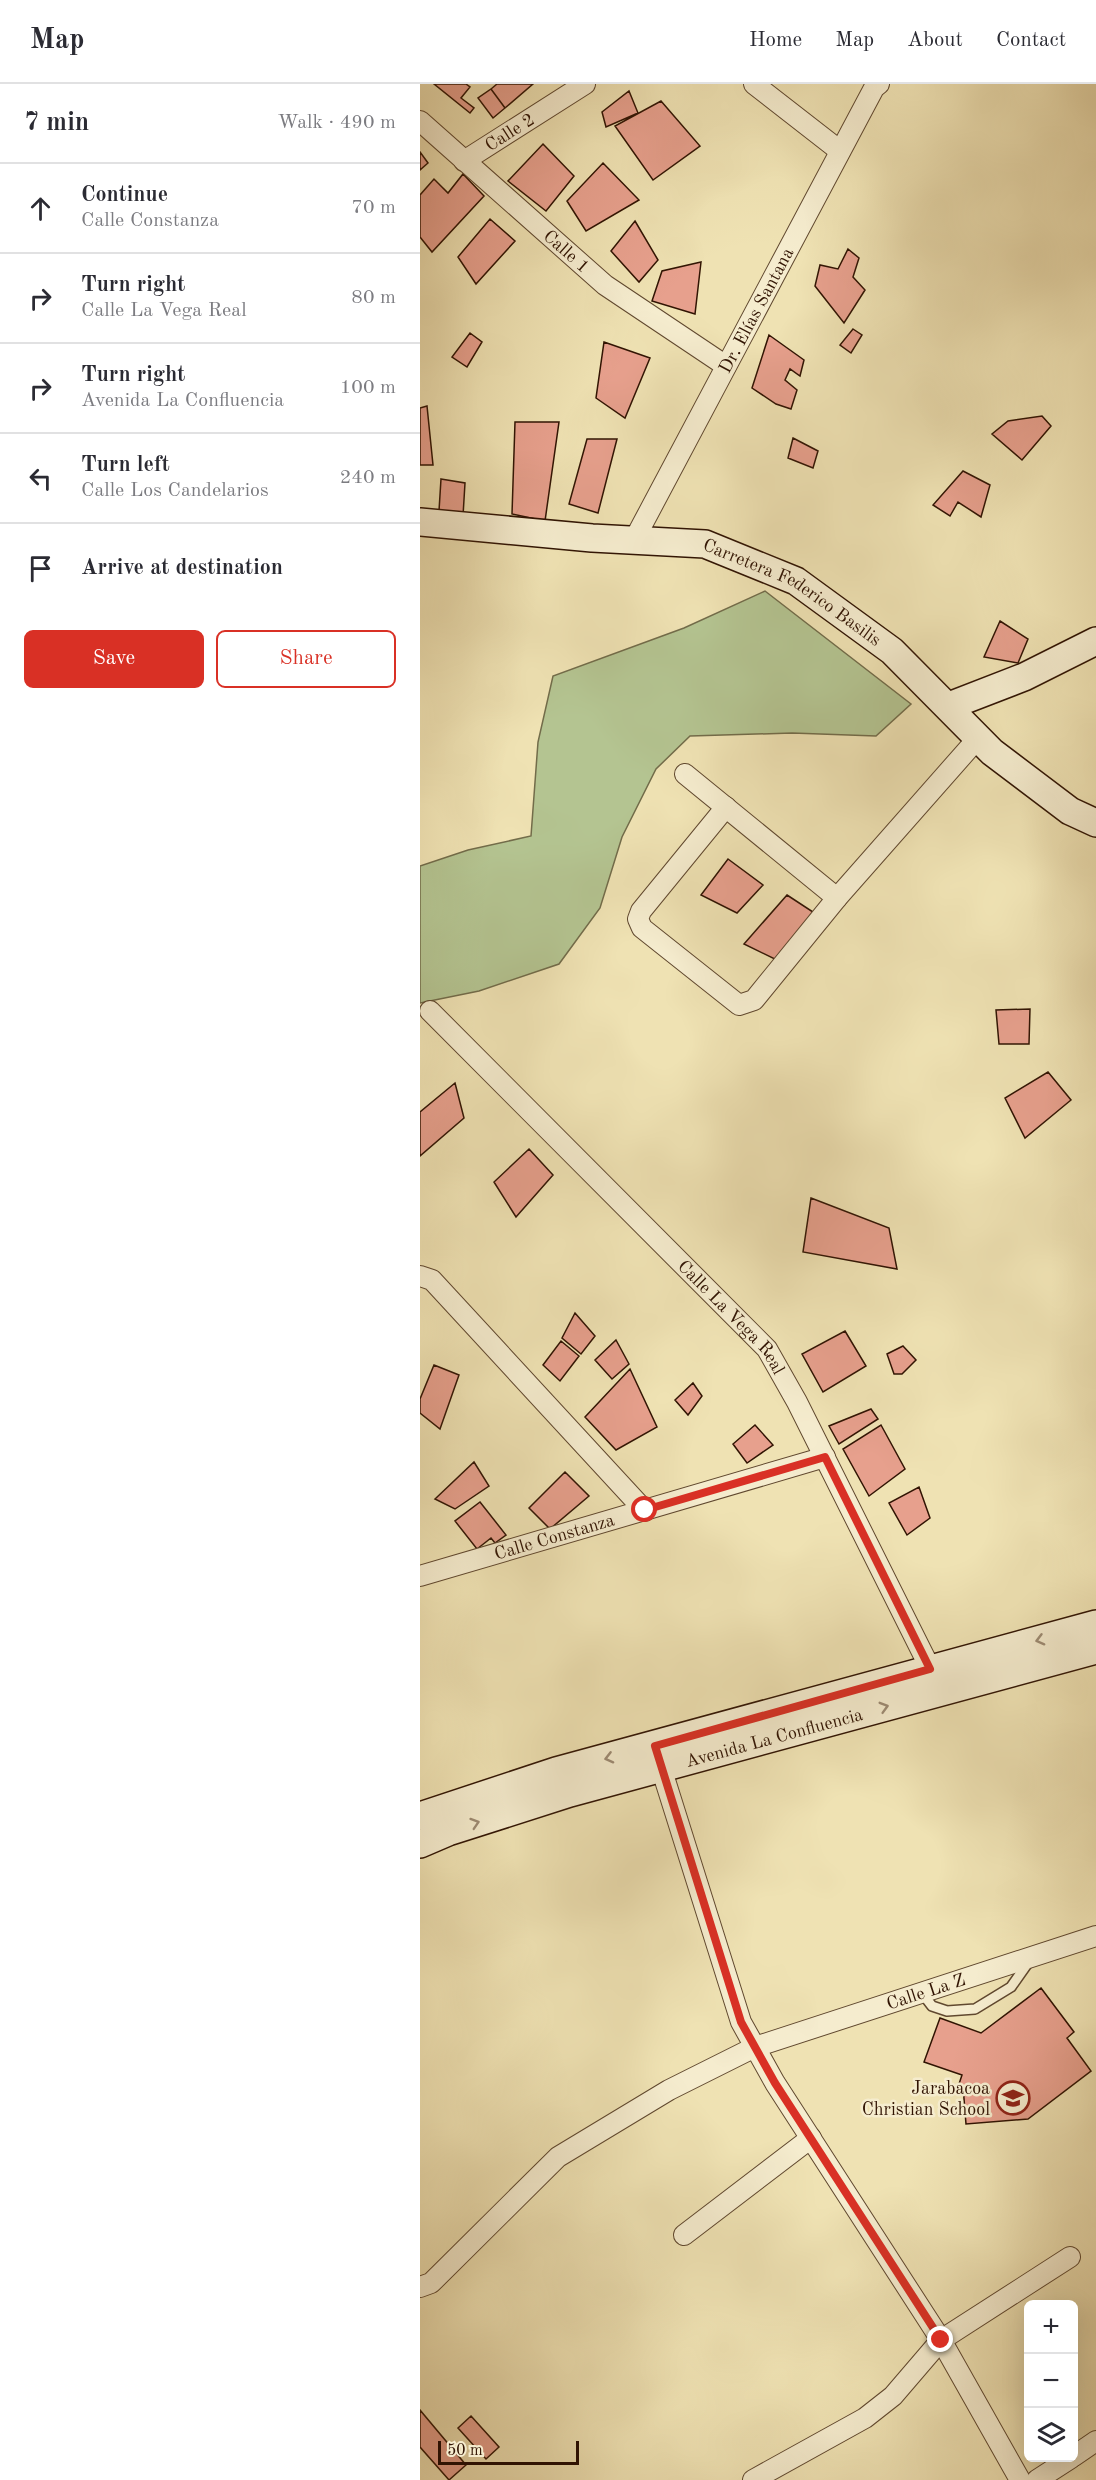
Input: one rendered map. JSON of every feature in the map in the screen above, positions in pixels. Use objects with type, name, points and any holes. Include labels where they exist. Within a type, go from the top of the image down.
[{"type":"street","name":"Calle 2","points":[[464,161],[585,84]]},
{"type":"street","points":[[754,84],[840,151]]},
{"type":"street","name":"Dr. Elías Santana","points":[[634,540],[840,151],[874,88],[879,84]]},
{"type":"street","name":"Calle 1","points":[[420,121],[605,285],[726,366]]},
{"type":"street","name":"Carretera Federico Basilis","points":[[420,522],[705,544],[796,581],[892,651],[949,706],[992,752],[1070,811],[1096,823]]},
{"type":"street","points":[[949,706],[1024,677],[1096,641]]},
{"type":"street","points":[[726,807],[641,911],[638,919],[642,928],[739,1005],[747,1005],[754,1000],[837,898],[978,738]]},
{"type":"street","points":[[686,774],[837,898]]},
{"type":"street","name":"Calle La Vega Real","points":[[430,1011],[767,1349],[825,1457],[936,1680]]},
{"type":"street","points":[[420,1276],[432,1280],[645,1510]]},
{"type":"street","name":"Calle Constanza","points":[[420,1576],[825,1457]]},
{"type":"street","name":"Avenida La Confluencia","points":[[420,1844],[447,1832],[570,1793],[658,1758],[936,1680],[1096,1624]]},
{"type":"street","name":"Avenida La Confluencia","points":[[936,1680],[1096,1650]]},
{"type":"street","points":[[658,1758],[741,2022],[810,2138],[941,2340],[1020,2480]]},
{"type":"street","name":"Avenida La Confluencia","points":[[420,1816],[556,1771],[658,1758]]},
{"type":"street","name":"Calle La Z","points":[[422,2287],[558,2157],[669,2090],[755,2047],[1096,1936]]},
{"type":"street","points":[[684,2235],[810,2138]]},
{"type":"street","points":[[753,2480],[865,2418],[893,2396],[941,2340],[1070,2257]]},
{"type":"street","points":[[1078,2452],[1096,2441]]},
{"type":"street","points":[[1036,2480],[1063,2462]]},
{"type":"lane","points":[[922,1993],[932,2006],[947,2011],[975,2008],[1011,1987],[1033,1956]]},
{"type":"green space","points":[[765,591],[911,704],[876,736],[792,733],[690,736],[656,769],[622,837],[600,908],[559,964],[479,991],[420,1003],[420,866],[468,850],[531,836],[538,742],[553,676],[684,628]]},
{"type":"building","points":[[434,84],[466,84],[470,87],[461,98],[474,108],[470,113]]},
{"type":"building","points":[[497,84],[533,84],[505,108],[491,89]]},
{"type":"building","points":[[491,89],[505,108],[493,118],[478,98]]},
{"type":"building","points":[[629,91],[638,113],[606,127],[602,112]]},
{"type":"building","points":[[661,101],[700,146],[653,180],[615,126]]},
{"type":"building","points":[[543,144],[574,176],[546,211],[508,181]]},
{"type":"building","points":[[420,152],[428,163],[420,170]]},
{"type":"building","points":[[603,163],[639,200],[586,231],[567,201]]},
{"type":"building","points":[[463,174],[484,196],[432,252],[420,237],[420,195],[434,179],[448,193]]},
{"type":"building","points":[[490,219],[515,241],[476,284],[458,257]]},
{"type":"building","points":[[635,221],[658,260],[639,282],[611,251]]},
{"type":"building","points":[[848,249],[859,258],[853,277],[865,290],[844,323],[815,286],[820,265],[838,269]]},
{"type":"building","points":[[701,262],[695,314],[652,301],[662,271]]},
{"type":"building","points":[[853,329],[862,335],[851,353],[840,345]]},
{"type":"building","points":[[470,333],[482,342],[467,367],[452,357]]},
{"type":"building","points":[[769,335],[804,360],[800,376],[790,369],[785,380],[797,390],[791,409],[776,404],[752,388]]},
{"type":"building","points":[[604,342],[650,358],[625,418],[596,398]]},
{"type":"building","points":[[427,406],[433,465],[420,465],[420,408]]},
{"type":"building","points":[[1042,416],[1051,426],[1022,460],[992,434],[1008,421]]},
{"type":"building","points":[[515,422],[559,422],[545,521],[512,514]]},
{"type":"building","points":[[793,438],[818,451],[813,468],[788,458]]},
{"type":"building","points":[[587,439],[617,439],[598,513],[569,504]]},
{"type":"building","points":[[963,471],[990,485],[981,517],[958,502],[950,516],[933,505]]},
{"type":"building","points":[[441,479],[465,483],[463,516],[439,511]]},
{"type":"building","points":[[1000,621],[1028,639],[1018,663],[984,657]]},
{"type":"building","points":[[728,859],[763,885],[737,913],[701,895]]},
{"type":"building","points":[[787,895],[813,912],[781,962],[744,944]]},
{"type":"building","points":[[1030,1009],[1029,1044],[999,1044],[996,1010]]},
{"type":"building","points":[[1048,1072],[1071,1100],[1025,1138],[1005,1098]]},
{"type":"building","points":[[455,1083],[464,1118],[420,1156],[420,1112]]},
{"type":"building","points":[[529,1149],[553,1175],[516,1217],[494,1182]]},
{"type":"building","points":[[811,1198],[889,1228],[897,1269],[803,1252]]},
{"type":"building","points":[[575,1313],[595,1336],[581,1354],[562,1338]]},
{"type":"building","points":[[845,1331],[866,1366],[823,1392],[802,1354]]},
{"type":"building","points":[[616,1340],[629,1364],[612,1379],[595,1360]]},
{"type":"building","points":[[561,1341],[579,1356],[560,1381],[543,1365]]},
{"type":"building","points":[[903,1346],[916,1360],[902,1374],[894,1374],[887,1354]]},
{"type":"building","points":[[434,1365],[459,1375],[440,1429],[420,1413],[420,1399]]},
{"type":"building","points":[[630,1369],[657,1427],[616,1450],[585,1417]]},
{"type":"building","points":[[693,1383],[702,1396],[688,1415],[675,1400]]},
{"type":"building","points":[[871,1409],[878,1419],[839,1444],[829,1426]]},
{"type":"building","points":[[755,1425],[773,1445],[747,1463],[733,1444]]},
{"type":"building","points":[[881,1425],[905,1469],[869,1496],[843,1449]]},
{"type":"building","points":[[474,1462],[489,1486],[455,1509],[435,1499]]},
{"type":"building","points":[[565,1472],[589,1496],[550,1529],[529,1508]]},
{"type":"building","points":[[919,1487],[930,1518],[907,1535],[889,1503]]},
{"type":"building","points":[[480,1502],[506,1535],[495,1543],[491,1538],[477,1549],[455,1521]]},
{"type":"building","points":[[1041,1988],[1074,2032],[1067,2038],[1091,2071],[1028,2119],[966,2124],[963,2086],[958,2087],[962,2075],[924,2062],[940,2018],[981,2033]]},
{"type":"building","points":[[420,2410],[466,2465],[449,2480],[420,2447]]},
{"type":"building","points":[[471,2416],[499,2447],[486,2459],[458,2428]]},
{"type":"place","name":"Jarabacoa Christian School","points":[[1013,2098]]},
{"type":"route","points":[[645,1510],[825,1457],[930,1669],[655,1746],[741,2022],[775,2083],[941,2340]]}]
